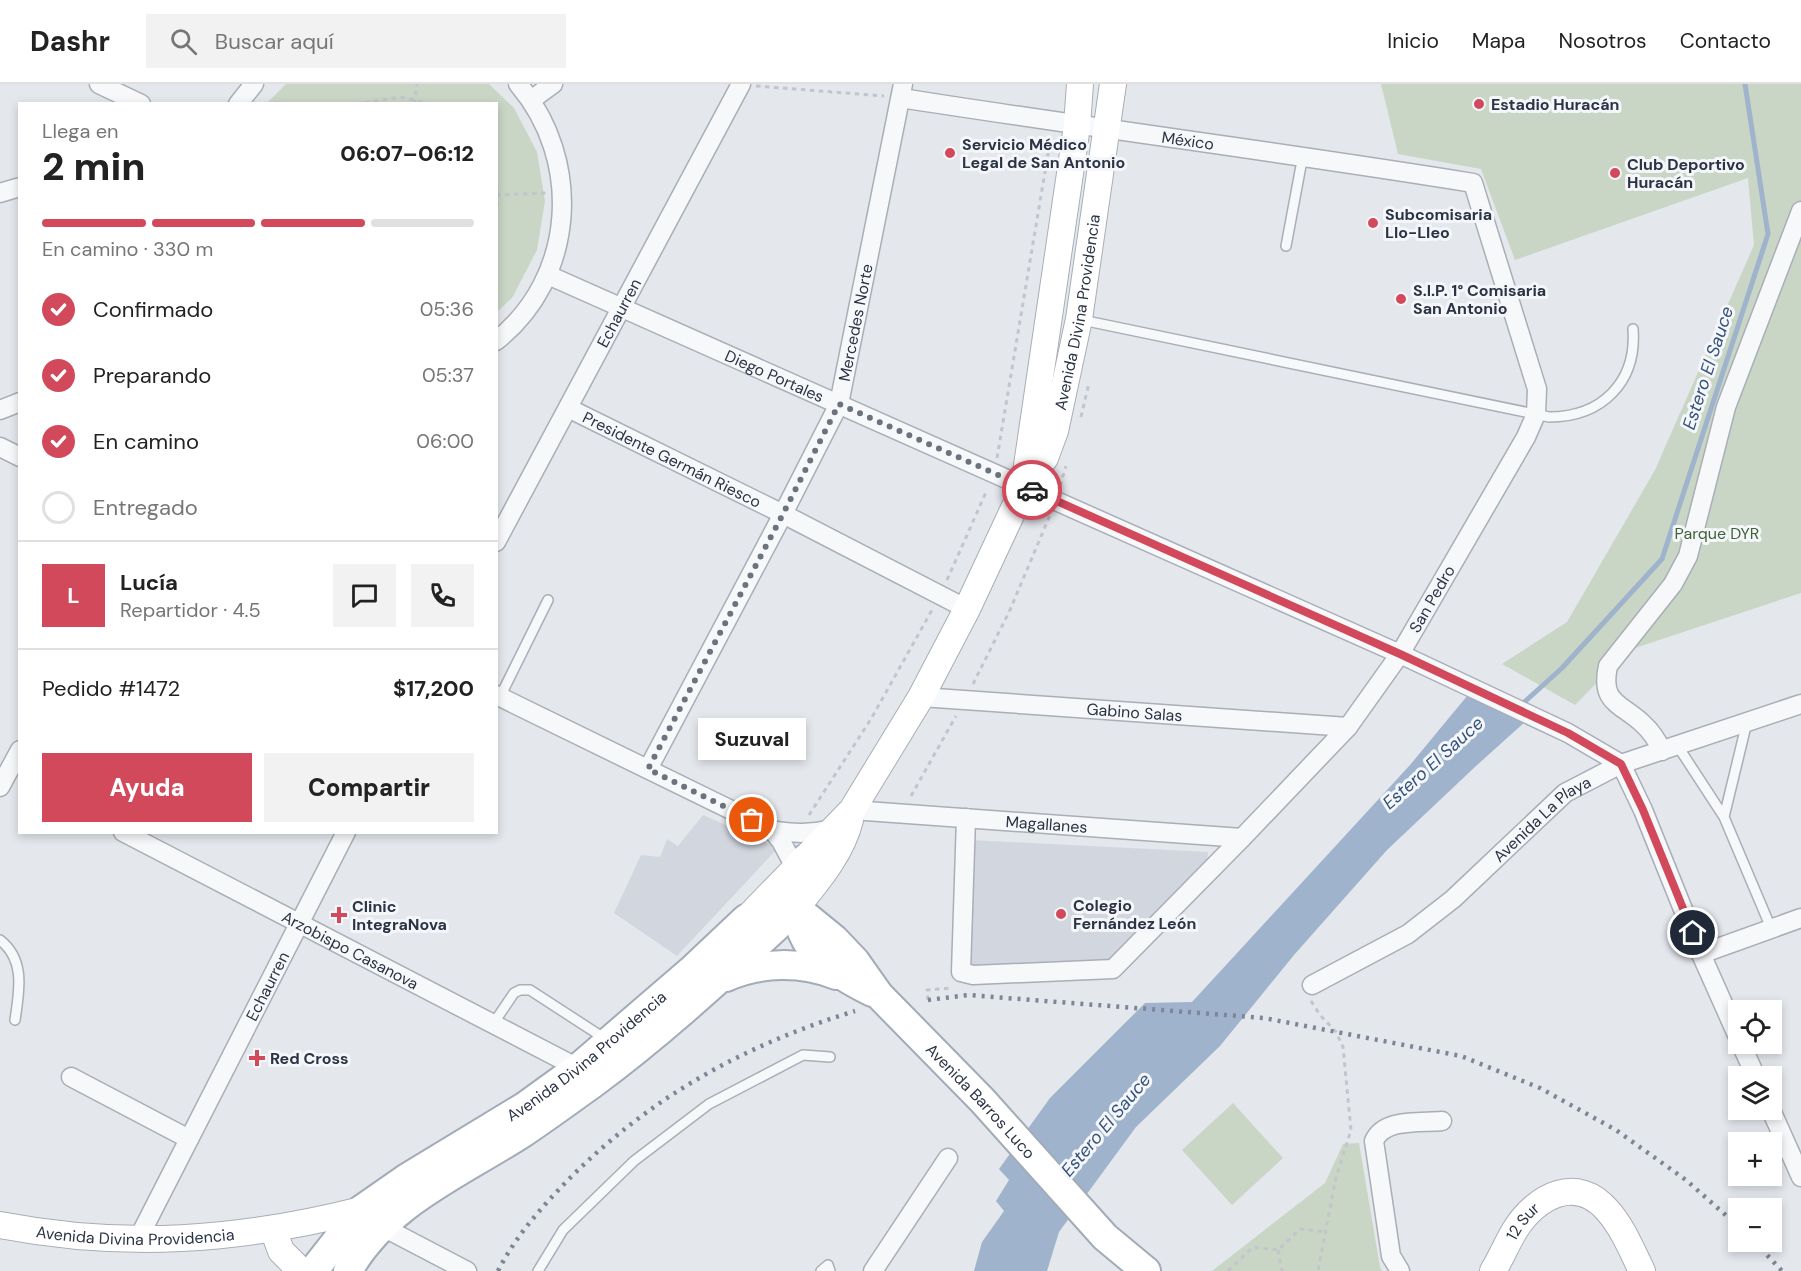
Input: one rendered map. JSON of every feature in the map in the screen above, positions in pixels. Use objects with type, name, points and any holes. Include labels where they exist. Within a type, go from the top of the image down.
[{"type":"main road","points":[[746,919],[796,908],[796,893],[811,848]]},
{"type":"main road","name":"Avenida Barros Luco","points":[[796,908],[799,928],[804,940],[816,954],[846,979],[879,995]]},
{"type":"main road","name":"Avenida Barros Luco","points":[[796,908],[834,939],[855,961],[879,995],[982,1100],[1105,1237],[1146,1271]]},
{"type":"main road","name":"Avenida Divina Providencia","points":[[371,1218],[419,1196],[521,1134],[593,1082],[719,980],[796,908]]},
{"type":"main road","name":"Avenida Divina Providencia","points":[[371,1218],[406,1178],[524,1107],[578,1068],[694,968],[746,919]]},
{"type":"main road","points":[[719,980],[748,969],[780,965],[814,968],[846,979]]},
{"type":"main road","points":[[313,1271],[371,1218]]},
{"type":"main road","points":[[348,1271],[371,1218]]},
{"type":"main road","name":"Avenida Barros Luco","points":[[1105,1237],[1124,1271]]},
{"type":"street","points":[[99,84],[137,102]]},
{"type":"street","points":[[240,102],[254,84]]},
{"type":"street","points":[[498,338],[528,308],[548,275],[559,240],[563,194],[555,149],[541,115],[518,84]]},
{"type":"street","points":[[531,100],[553,84]]},
{"type":"street","name":"Echaurren","points":[[498,538],[741,84]]},
{"type":"street","name":"Avenida Divina Providencia","points":[[1024,487],[1065,124],[1080,84]]},
{"type":"street","points":[[1086,84],[1106,129]]},
{"type":"street","name":"Avenida Divina Providencia","points":[[746,919],[811,848],[852,810],[921,697],[967,609],[1024,487],[1045,458],[1055,431],[1079,319],[1113,84]]},
{"type":"street","name":"México","points":[[902,91],[1065,124],[1303,155],[1473,183]]},
{"type":"street","name":"Mercedes Norte","points":[[648,769],[839,404],[902,91]]},
{"type":"street","name":"San Pedro","points":[[967,974],[1113,969],[1348,727],[1400,654],[1526,437],[1536,414],[1537,389],[1534,377],[1473,183]]},
{"type":"street","points":[[0,193],[18,188]]},
{"type":"street","points":[[1669,748],[1647,727],[1615,704],[1607,687],[1608,666],[1673,584],[1688,556],[1726,407],[1801,212]]},
{"type":"street","name":"Diego Portales","points":[[548,275],[1400,654],[1568,733],[1621,764]]},
{"type":"street","points":[[0,410],[18,403]]},
{"type":"street","name":"Presidente Germán Riesco","points":[[568,408],[783,514],[967,609]]},
{"type":"street","points":[[0,447],[18,456]]},
{"type":"street","points":[[498,696],[772,830],[797,834],[811,848]]},
{"type":"street","name":"Gabino Salas","points":[[921,697],[1348,727]]},
{"type":"street","name":"Avenida La Playa","points":[[1311,985],[1408,934],[1453,899],[1564,794],[1621,764],[1801,704]]},
{"type":"street","points":[[7,777],[18,754]]},
{"type":"street","points":[[1621,764],[1643,810],[1728,1015]]},
{"type":"street","name":"Avenida Divina Providencia","points":[[796,908],[827,868],[847,832],[852,810]]},
{"type":"street","name":"Magallanes","points":[[852,810],[1242,838]]},
{"type":"street","points":[[966,818],[967,974]]},
{"type":"street","points":[[772,830],[781,841],[811,848]]},
{"type":"street","name":"Arzobispo Casanova","points":[[127,834],[578,1068]]},
{"type":"street","name":"Echaurren","points":[[138,1239],[345,834]]},
{"type":"street","points":[[1701,954],[1801,918]]},
{"type":"street","points":[[71,1077],[189,1139]]},
{"type":"street","points":[[1775,1120],[1801,1177]]},
{"type":"street","points":[[1400,1271],[1391,1256],[1374,1141],[1378,1134],[1389,1126],[1442,1121]]},
{"type":"street","points":[[873,1271],[948,1158]]},
{"type":"street","name":"12 Sur","points":[[1493,1271],[1515,1230],[1531,1210],[1550,1196],[1572,1191],[1597,1200],[1610,1212],[1642,1271]]},
{"type":"street","points":[[371,1218],[466,1271]]},
{"type":"street","name":"Avenida Divina Providencia","points":[[0,1225],[61,1235],[138,1239],[217,1236],[371,1218]]},
{"type":"street","points":[[273,1229],[281,1251],[302,1271]]},
{"type":"lane","points":[[1286,246],[1303,155]]},
{"type":"lane","points":[[1079,319],[1556,417],[1576,415],[1589,410],[1611,395],[1620,384],[1630,363],[1634,340],[1633,329]]},
{"type":"lane","points":[[498,696],[548,600]]},
{"type":"lane","points":[[1724,817],[1747,722]]},
{"type":"lane","points":[[1669,748],[1724,817],[1771,928]]},
{"type":"lane","points":[[0,940],[7,945],[17,962],[20,978],[15,1020]]},
{"type":"lane","points":[[493,1024],[514,993],[520,990],[530,990],[609,1041]]},
{"type":"lane","points":[[538,1271],[563,1230],[571,1222],[634,1161],[709,1104],[803,1055],[830,1057]]},
{"type":"lane","points":[[821,1271],[828,1265],[831,1271]]},
{"type":"path","points":[[368,102],[392,98],[414,101],[417,84]]},
{"type":"path","points":[[741,84],[902,91]]},
{"type":"path","points":[[811,848],[808,815],[871,719],[940,596],[994,473],[1065,124]]},
{"type":"path","points":[[498,195],[540,192],[563,194]]},
{"type":"path","points":[[928,1000],[927,990],[969,986],[967,974]]},
{"type":"path","points":[[1311,985],[1309,996],[1312,1006],[1336,1032],[1344,1047],[1351,1130],[1336,1177],[1318,1271]]},
{"type":"path","points":[[1228,1271],[1253,1247],[1278,1250],[1300,1230],[1326,1232]]},
{"type":"path","points":[[1278,1250],[1282,1271]]},
{"type":"shaded area","points":[[703,815],[778,848],[677,956],[614,913],[641,855],[660,857],[667,839],[678,846]]},
{"type":"shaded area","name":"Colegio Fernández León","points":[[971,840],[1208,852],[1207,866],[1107,961],[961,972]]},
{"type":"green space","points":[[286,84],[489,84],[514,108],[537,152],[545,201],[537,250],[512,298],[498,311],[498,102],[268,102]]},
{"type":"green space","name":"Parque DYR","points":[[1381,84],[1801,84],[1801,593],[1629,650],[1575,705],[1502,664],[1567,622],[1655,470],[1754,245],[1748,178],[1515,260],[1481,169],[1398,154]]},
{"type":"green space","points":[[1233,1103],[1283,1158],[1232,1205],[1182,1150]]},
{"type":"green space","points":[[1359,1143],[1382,1271],[1212,1271],[1325,1183],[1343,1144]]},
{"type":"water","points":[[1477,684],[1537,711],[1387,850],[1294,955],[1220,1046],[1136,1127],[1059,1232],[1047,1271],[974,1271],[982,1242],[1004,1211],[996,1201],[1009,1180],[999,1169],[1050,1098],[1145,1003],[1192,1002],[1410,765]]},
{"type":"waterway","name":"Estero El Sauce","points":[[1520,706],[1562,668],[1662,559],[1768,234],[1745,84]]},
{"type":"railway","points":[[928,1000],[968,995],[1264,1018],[1461,1056],[1540,1088],[1616,1130],[1686,1180],[1728,1217]]},
{"type":"railway","points":[[498,1271],[529,1223],[567,1181],[631,1124],[665,1099],[700,1077],[775,1040],[855,1011]]},
{"type":"railway","points":[[1764,1252],[1782,1271]]},
{"type":"way so far","points":[[752,820],[648,769],[839,404],[1032,490]]},
{"type":"place","name":"Estadio Huracán","points":[[1479,104]]},
{"type":"place","name":"Servicio Médico Legal de San Antonio","points":[[950,153]]},
{"type":"place","name":"Club Deportivo Huracán","points":[[1615,173]]},
{"type":"place","name":"Subcomisaria Llo-Lleo","points":[[1373,223]]},
{"type":"place","name":"S.I.P. 1° Comisaria San Antonio","points":[[1401,299]]},
{"type":"place","name":"Suzuval","points":[[752,820]]},
{"type":"place","name":"Colegio Fernández León","points":[[1061,914]]},
{"type":"place","name":"Clinic IntegraNova","points":[[339,915]]},
{"type":"place","name":"Red Cross","points":[[257,1058]]},
{"type":"route","points":[[1032,490],[1400,654],[1568,733],[1621,764],[1643,810],[1693,933]]}]
